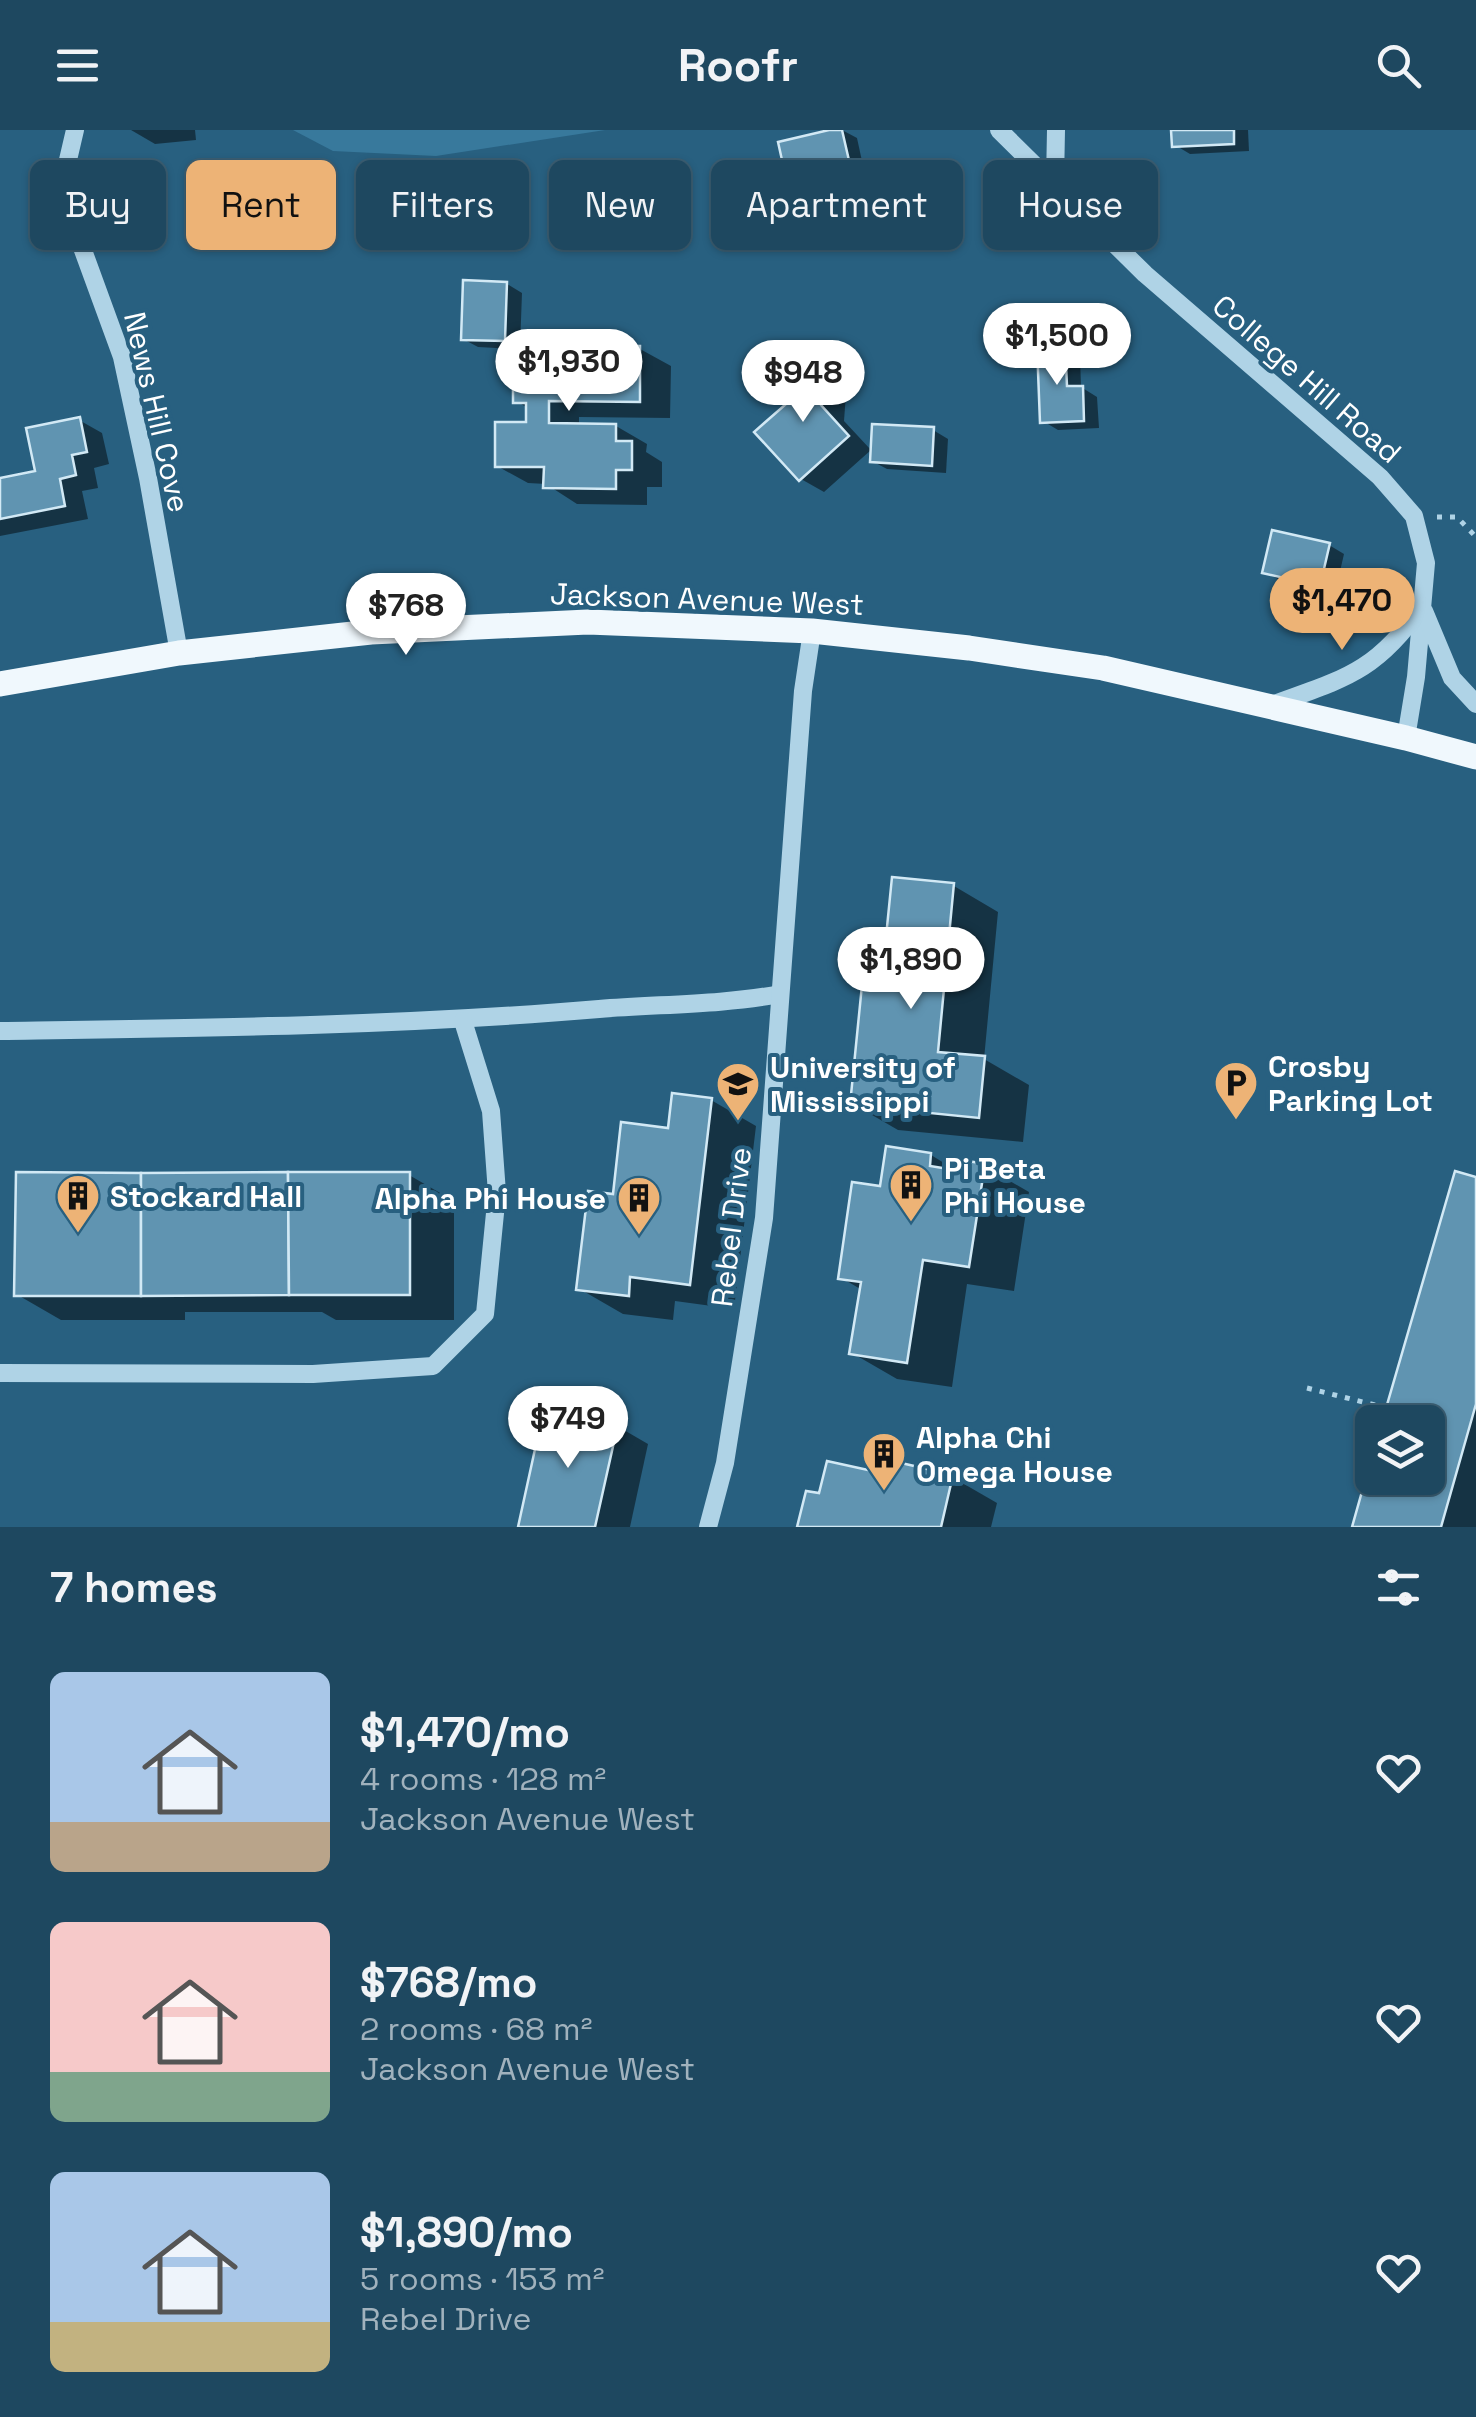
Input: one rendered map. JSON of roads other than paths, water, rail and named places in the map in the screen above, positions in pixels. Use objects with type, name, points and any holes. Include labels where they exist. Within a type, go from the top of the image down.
[{"type":"main road","name":"Jackson Avenue West","points":[[0,684],[179,653],[371,632],[588,622],[812,631],[1103,668],[1406,738],[1476,758]]},
{"type":"street","name":"News Hill Cove","points":[[75,130],[61,190],[122,357],[179,653]]},
{"type":"street","name":"College Hill Road","points":[[999,130],[1031,160]]},
{"type":"street","points":[[1055,160],[1056,130]]},
{"type":"street","name":"College Hill Road","points":[[1122,250],[1380,477],[1414,516],[1426,563],[1406,738]]},
{"type":"street","points":[[1422,606],[1452,678],[1476,704]]},
{"type":"street","points":[[1269,706],[1372,664],[1398,640],[1422,606]]},
{"type":"street","name":"Rebel Drive","points":[[708,1527],[726,1463],[764,1218],[803,691],[812,631]]},
{"type":"street","points":[[0,1031],[463,1020],[745,1000],[780,994]]},
{"type":"street","points":[[0,1373],[313,1374],[433,1366],[485,1314],[497,1193],[491,1111],[463,1020]]},
{"type":"place","name":"Crosby Parking Lot","points":[[1236,1121]]},
{"type":"place","name":"University of Mississippi","points":[[738,1122]]},
{"type":"place","name":"Pi Beta Phi House","points":[[911,1223]]},
{"type":"place","name":"Stockard Hall","points":[[78,1234]]},
{"type":"place","name":"Alpha Phi House","points":[[639,1236]]},
{"type":"place","name":"Alpha Chi Omega House","points":[[884,1492]]}]
